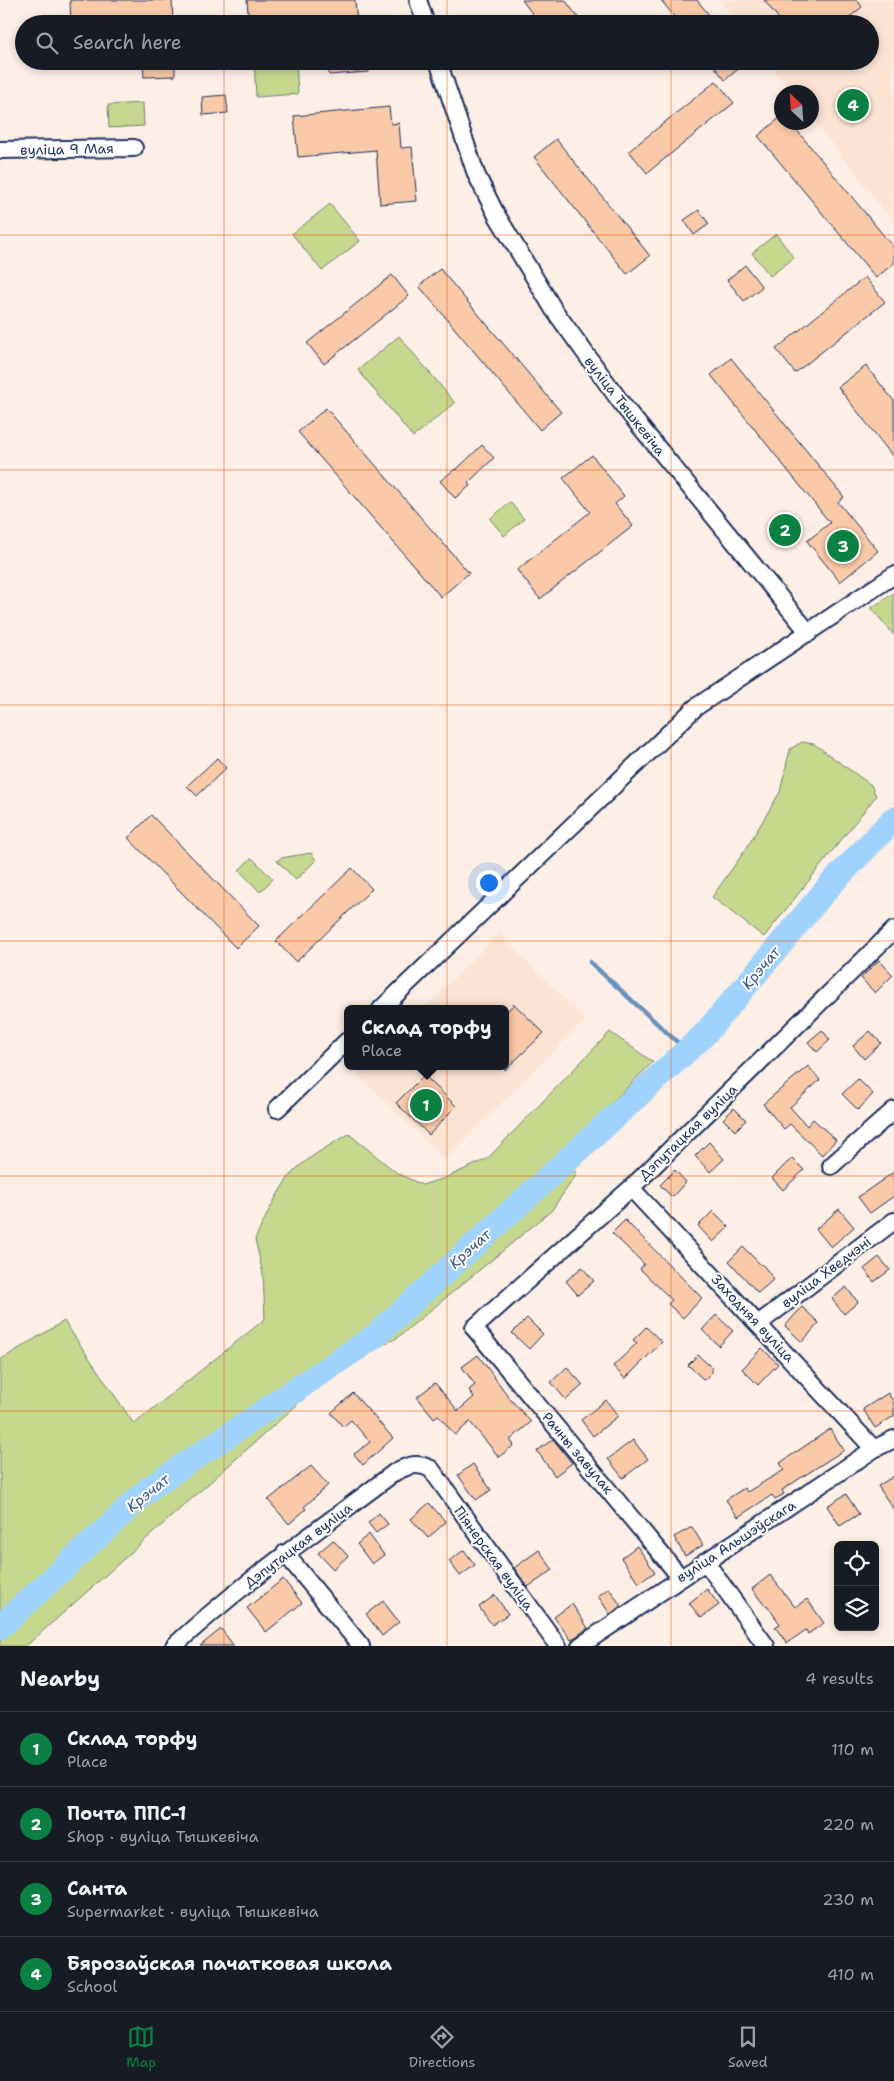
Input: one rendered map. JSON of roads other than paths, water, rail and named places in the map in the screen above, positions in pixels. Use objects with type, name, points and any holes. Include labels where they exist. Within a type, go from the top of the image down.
[{"type":"street","points":[[418,0],[423,15]]},
{"type":"street","name":"вуліца Тышкевіча","points":[[441,70],[476,174],[496,214],[554,310],[625,408],[809,633]]},
{"type":"street","name":"вуліца 9 Мая","points":[[0,150],[134,148]]},
{"type":"street","points":[[385,1005],[696,707],[894,576]]},
{"type":"street","name":"Дэпутацкая вуліца","points":[[474,1328],[631,1188],[894,930]]},
{"type":"street","points":[[277,1109],[344,1044]]},
{"type":"street","points":[[832,1166],[894,1110]]},
{"type":"street","name":"Заходняя вуліца","points":[[631,1188],[874,1449]]},
{"type":"street","name":"вуліца Хведчэні","points":[[758,1324],[894,1221]]},
{"type":"street","name":"Рачны завулак","points":[[474,1328],[681,1578]]},
{"type":"street","name":"вуліца Альшэўскага","points":[[580,1646],[874,1449],[894,1439]]},
{"type":"street","name":"Дэпутацкая вуліца","points":[[174,1646],[285,1553],[396,1472],[413,1464],[431,1469]]},
{"type":"street","name":"Піянерская вуліца","points":[[431,1469],[558,1646]]},
{"type":"street","points":[[285,1553],[361,1646]]},
{"type":"street","points":[[705,1561],[766,1646]]},
{"type":"waterway","name":"Крэчат","points":[[0,1627],[150,1488],[374,1337],[705,1034],[831,884],[894,819]]},
{"type":"waterway","points":[[590,962],[687,1051]]},
{"type":"place","name":"Бярозаўская пачатковая школа","points":[[853,105]]},
{"type":"place","name":"Почта ППС-1","points":[[785,530]]},
{"type":"place","name":"Санта","points":[[843,546]]},
{"type":"place","name":"Склад торфу","points":[[426,1105]]}]
